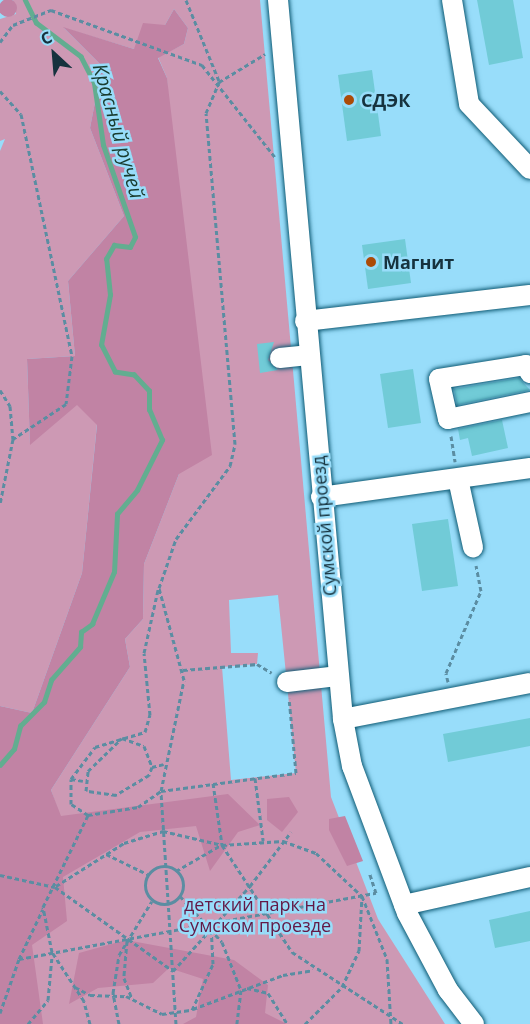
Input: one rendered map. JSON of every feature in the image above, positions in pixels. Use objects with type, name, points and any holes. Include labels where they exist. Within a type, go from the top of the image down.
[{"type":"street","name":"Сумской проезд","points":[[279,0],[308,355],[337,676],[343,719],[356,777],[404,905],[448,990],[474,1024]]},
{"type":"street","points":[[452,0],[469,104],[530,169]]},
{"type":"street","points":[[305,321],[530,295]]},
{"type":"street","points":[[280,358],[308,355]]},
{"type":"street","points":[[530,373],[526,365],[439,379],[448,419],[530,402]]},
{"type":"street","points":[[321,497],[530,468]]},
{"type":"street","points":[[458,479],[473,547]]},
{"type":"street","points":[[287,682],[337,676]]},
{"type":"street","points":[[343,719],[530,683]]},
{"type":"street","points":[[404,905],[530,877]]},
{"type":"path","points":[[186,0],[219,82]]},
{"type":"path","points":[[0,42],[13,25],[51,10],[202,65],[219,82],[276,159]]},
{"type":"path","points":[[183,670],[257,664],[287,682],[296,773],[162,791],[138,807],[88,815],[71,804],[71,780],[95,747],[145,732],[150,715],[144,653],[159,588],[176,539],[230,466],[235,444],[206,113],[219,82],[257,55],[282,51]]},
{"type":"path","points":[[0,91],[21,114],[72,356],[66,404],[13,439]]},
{"type":"path","points":[[0,390],[10,406],[13,439],[0,504]]},
{"type":"path","points":[[448,419],[458,479]]},
{"type":"path","points":[[451,699],[446,673],[481,591],[473,547]]},
{"type":"path","points":[[159,588],[183,670],[164,764],[162,791],[176,1024]]},
{"type":"path","points":[[122,738],[144,746],[152,767]]},
{"type":"path","points":[[83,781],[122,738]]},
{"type":"path","points":[[83,781],[86,791],[116,795],[140,785],[152,767],[164,764]]},
{"type":"path","points":[[255,778],[262,840]]},
{"type":"path","points":[[71,780],[83,781]]},
{"type":"path","points":[[213,783],[222,845],[250,886],[264,913],[292,952],[313,970],[403,1024]]},
{"type":"path","points":[[0,1013],[19,959],[88,815]]},
{"type":"path","points":[[55,887],[106,854],[146,833],[164,831],[222,845],[262,840],[283,841],[316,853],[362,896],[387,959],[393,1016],[391,1024]]},
{"type":"path","points":[[173,970],[211,924],[250,886],[291,832]]},
{"type":"path","points":[[176,871],[222,845]]},
{"type":"path","points":[[106,854],[147,874]]},
{"type":"path","points":[[152,901],[144,884],[147,874],[165,866],[176,871],[183,887],[180,896],[168,905]]},
{"type":"path","points":[[19,959],[127,937],[211,924],[376,893],[369,874]]},
{"type":"path","points":[[0,876],[55,887],[173,970]]},
{"type":"path","points":[[180,896],[211,924],[241,990],[237,1024]]},
{"type":"path","points":[[306,1024],[342,987],[359,951],[362,896]]},
{"type":"path","points":[[152,901],[168,905]]},
{"type":"path","points":[[119,1024],[113,993],[127,937],[152,901]]},
{"type":"path","points":[[28,1024],[48,1000],[52,952],[44,908]]},
{"type":"path","points":[[192,1010],[213,964],[211,924]]},
{"type":"path","points":[[127,937],[123,969],[133,999]]},
{"type":"path","points":[[52,952],[71,984],[90,1024]]},
{"type":"path","points":[[71,984],[90,995],[113,993],[175,1014],[192,1010],[245,988],[313,970]]},
{"type":"path","points":[[245,988],[268,993],[287,1024]]},
{"type":"green space","name":"детский парк на Сумском проезде","points":[[13,0],[260,0],[331,797],[378,919],[445,1024],[0,1024],[60,816],[51,790],[130,667],[125,639],[143,619],[144,564],[179,474],[167,78],[158,57],[184,44],[188,28],[174,9],[165,25],[134,49],[64,28],[102,66],[90,128],[124,216],[68,281],[75,356],[27,359],[30,444],[77,404],[97,424],[82,573],[32,713],[0,706],[0,151],[5,139],[0,141],[0,19],[16,14]],"holes":[[[278,595],[296,773],[231,780],[222,667],[257,664],[258,653],[231,653],[229,600]]]},
{"type":"shaded area","points":[[8,-1],[16,4],[17,8],[12,16],[8,17],[0,12],[-1,8],[4,0]]},
{"type":"shaded area","points":[[174,9],[188,28],[184,44],[158,58],[167,78],[212,455],[179,474],[144,564],[143,619],[125,639],[130,667],[51,790],[61,816],[228,794],[260,825],[238,832],[210,871],[196,826],[140,832],[63,877],[67,921],[32,945],[43,1024],[0,1024],[0,706],[32,713],[82,573],[97,425],[77,405],[30,445],[27,359],[75,356],[68,281],[124,216],[90,128],[102,66],[63,27],[134,49],[143,23],[165,25]]},
{"type":"shaded area","points":[[289,797],[298,812],[282,832],[267,820],[267,799]]},
{"type":"shaded area","points":[[345,816],[363,861],[347,866],[329,830],[329,819]]},
{"type":"shaded area","points":[[126,940],[234,960],[268,985],[265,1013],[287,1024],[183,1024],[196,1017],[203,979],[169,968],[153,983],[98,988],[69,1004],[79,953]]},
{"type":"building","points":[[477,0],[513,0],[523,58],[489,65]]},
{"type":"building","points":[[372,70],[381,136],[347,141],[338,75]]},
{"type":"building","points":[[405,239],[411,283],[368,289],[362,245]]},
{"type":"building","points":[[274,342],[268,360],[278,370],[260,373],[257,344]]},
{"type":"building","points":[[413,369],[421,423],[388,428],[380,374]]},
{"type":"building","points":[[519,378],[530,390],[457,405],[454,389]]},
{"type":"building","points":[[502,420],[508,448],[472,456],[468,438],[460,440],[458,429]]},
{"type":"building","points":[[448,519],[458,586],[422,591],[412,524]]},
{"type":"building","points":[[530,718],[530,746],[448,762],[443,734]]},
{"type":"building","points":[[530,911],[530,941],[495,948],[489,920]]},
{"type":"waterway","name":"Красный ручей","points":[[0,765],[14,749],[20,726],[44,702],[51,680],[80,647],[81,632],[92,624],[114,572],[117,514],[137,490],[162,440],[149,410],[149,391],[134,375],[115,372],[101,345],[110,295],[106,259],[114,245],[130,247],[135,237],[103,145],[94,83],[81,57],[36,23],[25,0]]},
{"type":"place","name":"СДЭК","points":[[349,100]]},
{"type":"place","name":"Магнит","points":[[371,262]]}]
